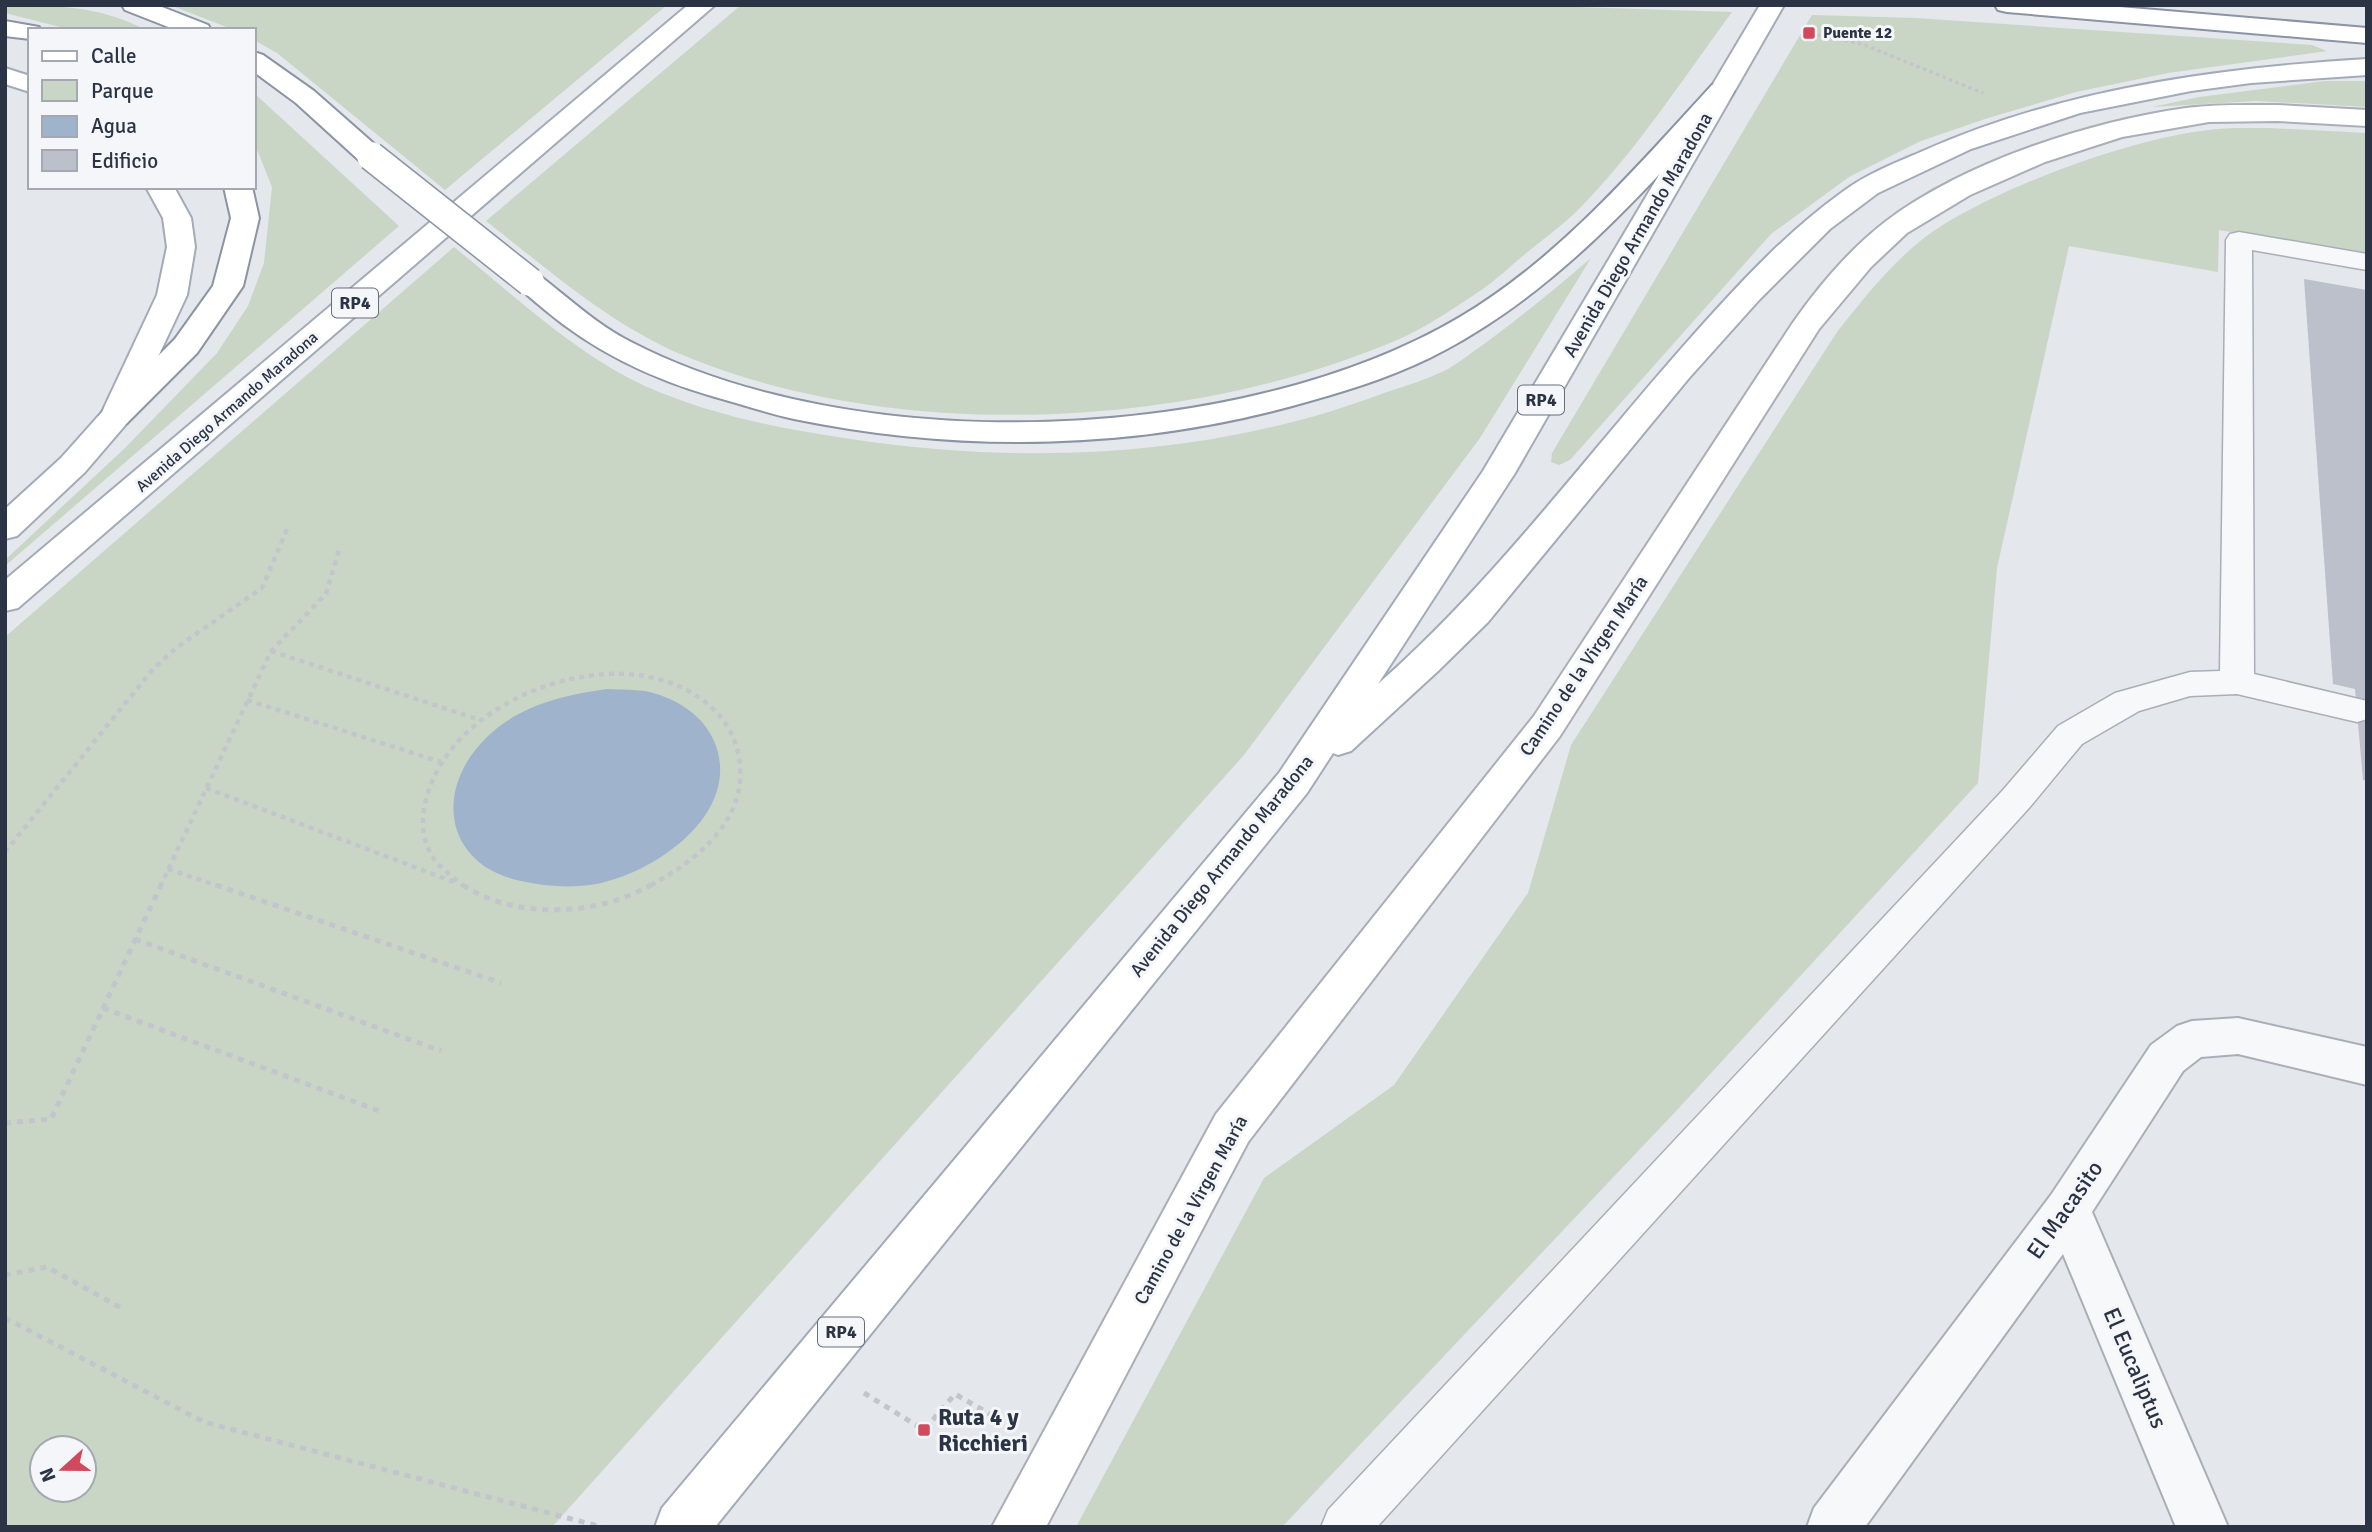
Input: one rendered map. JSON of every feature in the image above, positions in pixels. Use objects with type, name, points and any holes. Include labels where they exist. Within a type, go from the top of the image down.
[{"type":"main road","points":[[134,5],[194,28]]},
{"type":"main road","name":"Avenida Diego Armando Maradona","points":[[5,599],[703,5]]},
{"type":"main road","name":"Avenida Diego Armando Maradona","points":[[681,1527],[1293,783],[1498,473],[1772,5]]},
{"type":"main road","points":[[2007,5],[2367,36]]},
{"type":"main road","points":[[2040,5],[2326,9]]},
{"type":"main road","points":[[5,28],[28,32]]},
{"type":"main road","points":[[256,61],[305,97],[371,156],[603,339],[669,371],[750,399],[823,415],[924,429],[1014,431],[1104,430],[1201,417],[1302,396],[1372,372],[1432,345],[1483,314],[1549,267],[1618,203],[1721,91]]},
{"type":"main road","points":[[1293,783],[1473,615],[1714,330],[1796,245],[1868,187],[1939,152],[1987,133],[2092,103],[2235,77],[2309,69],[2367,67]]},
{"type":"main road","points":[[5,76],[28,82]]},
{"type":"main road","name":"Camino de la Virgen María","points":[[1018,1527],[1233,1128],[1547,726],[1807,324],[1852,271],[1897,228],[1965,187],[2039,156],[2126,127],[2188,116],[2260,112],[2367,118]]},
{"type":"main road","points":[[116,416],[172,295],[181,247],[177,218],[161,189]]},
{"type":"main road","points":[[5,528],[73,465],[116,416],[186,346],[228,286],[245,218],[239,189]]},
{"type":"street","name":"El Macasito","points":[[1833,1527],[2068,1210],[2167,1058],[2192,1039],[2238,1036],[2367,1066]]},
{"type":"street","name":"El Eucaliptus","points":[[2068,1210],[2202,1527]]},
{"type":"lane","points":[[2236,682],[2239,240],[2367,262]]},
{"type":"lane","points":[[1345,1527],[2016,799],[2070,735],[2127,702],[2190,684],[2236,682],[2357,710]]},
{"type":"path","points":[[5,852],[153,669],[176,648],[262,588],[288,527]]},
{"type":"path","points":[[5,1124],[51,1119],[271,651],[326,594],[339,550]]},
{"type":"path","points":[[271,651],[481,720]]},
{"type":"path","points":[[206,788],[455,883],[496,903],[547,911],[602,904],[654,885],[698,855],[729,818],[741,779],[738,742],[719,711],[686,688],[642,676],[593,675],[544,686],[496,708],[458,738],[441,762],[432,775],[422,814],[430,852],[455,883]]},
{"type":"path","points":[[247,700],[441,762]]},
{"type":"path","points":[[168,869],[501,983]]},
{"type":"path","points":[[135,939],[441,1051]]},
{"type":"path","points":[[103,1007],[382,1112]]},
{"type":"path","points":[[5,1275],[47,1267],[123,1309]]},
{"type":"path","points":[[5,1318],[204,1422],[601,1527]]},
{"type":"path","points":[[816,1363],[924,1430],[955,1394],[1058,1455]]},
{"type":"green space","points":[[5,5],[77,8],[112,16],[142,28],[64,28],[5,13]]},
{"type":"green space","points":[[170,5],[667,5],[445,190],[277,53],[256,41],[256,28],[229,28]]},
{"type":"green space","points":[[741,5],[1514,5],[1732,12],[1638,141],[1576,212],[1492,282],[1434,320],[1406,336],[1324,367],[1236,391],[1144,407],[1050,414],[955,413],[862,404],[773,386],[690,358],[662,346],[609,315],[486,221]]},
{"type":"green space","points":[[1812,15],[1916,18],[2312,45],[2327,51],[2168,73],[2076,92],[1921,141],[1849,177],[1771,234],[1570,460],[1559,465],[1551,462],[1552,453]]},
{"type":"green space","points":[[2325,81],[2367,81],[2367,107],[2256,101],[2152,107],[2199,97]]},
{"type":"green space","points":[[256,95],[399,226],[5,566],[5,560],[125,448],[217,353],[248,306],[264,263],[272,187],[256,147]]},
{"type":"green space","points":[[2270,128],[2367,133],[2367,256],[2219,230],[2218,272],[2069,246],[1997,568],[1978,783],[1678,1109],[1282,1527],[1076,1527],[1264,1178],[1394,1085],[1528,893],[1571,745],[1837,332],[1869,293],[1891,268],[1928,235],[1986,201],[2022,185],[2097,156],[2170,136],[2218,129]]},
{"type":"green space","points":[[454,247],[546,323],[594,357],[645,386],[693,405],[768,425],[844,438],[980,452],[1048,453],[1185,443],[1253,431],[1319,415],[1416,382],[1462,360],[1525,313],[1591,258],[1480,438],[1244,755],[552,1527],[5,1527],[5,637]]},
{"type":"water","points":[[607,689],[639,690],[660,695],[688,709],[703,723],[714,741],[720,767],[716,793],[705,816],[687,837],[640,869],[590,885],[555,886],[521,881],[495,872],[476,859],[462,842],[455,822],[454,801],[459,779],[470,757],[500,726],[528,709],[559,698]]},
{"type":"building","points":[[2304,279],[2367,290],[2367,781],[2363,780],[2355,689],[2333,684]]},
{"type":"place","name":"Puente 12","points":[[1809,33]]},
{"type":"place","name":"Ruta 4 y Ricchieri","points":[[924,1430]]}]
